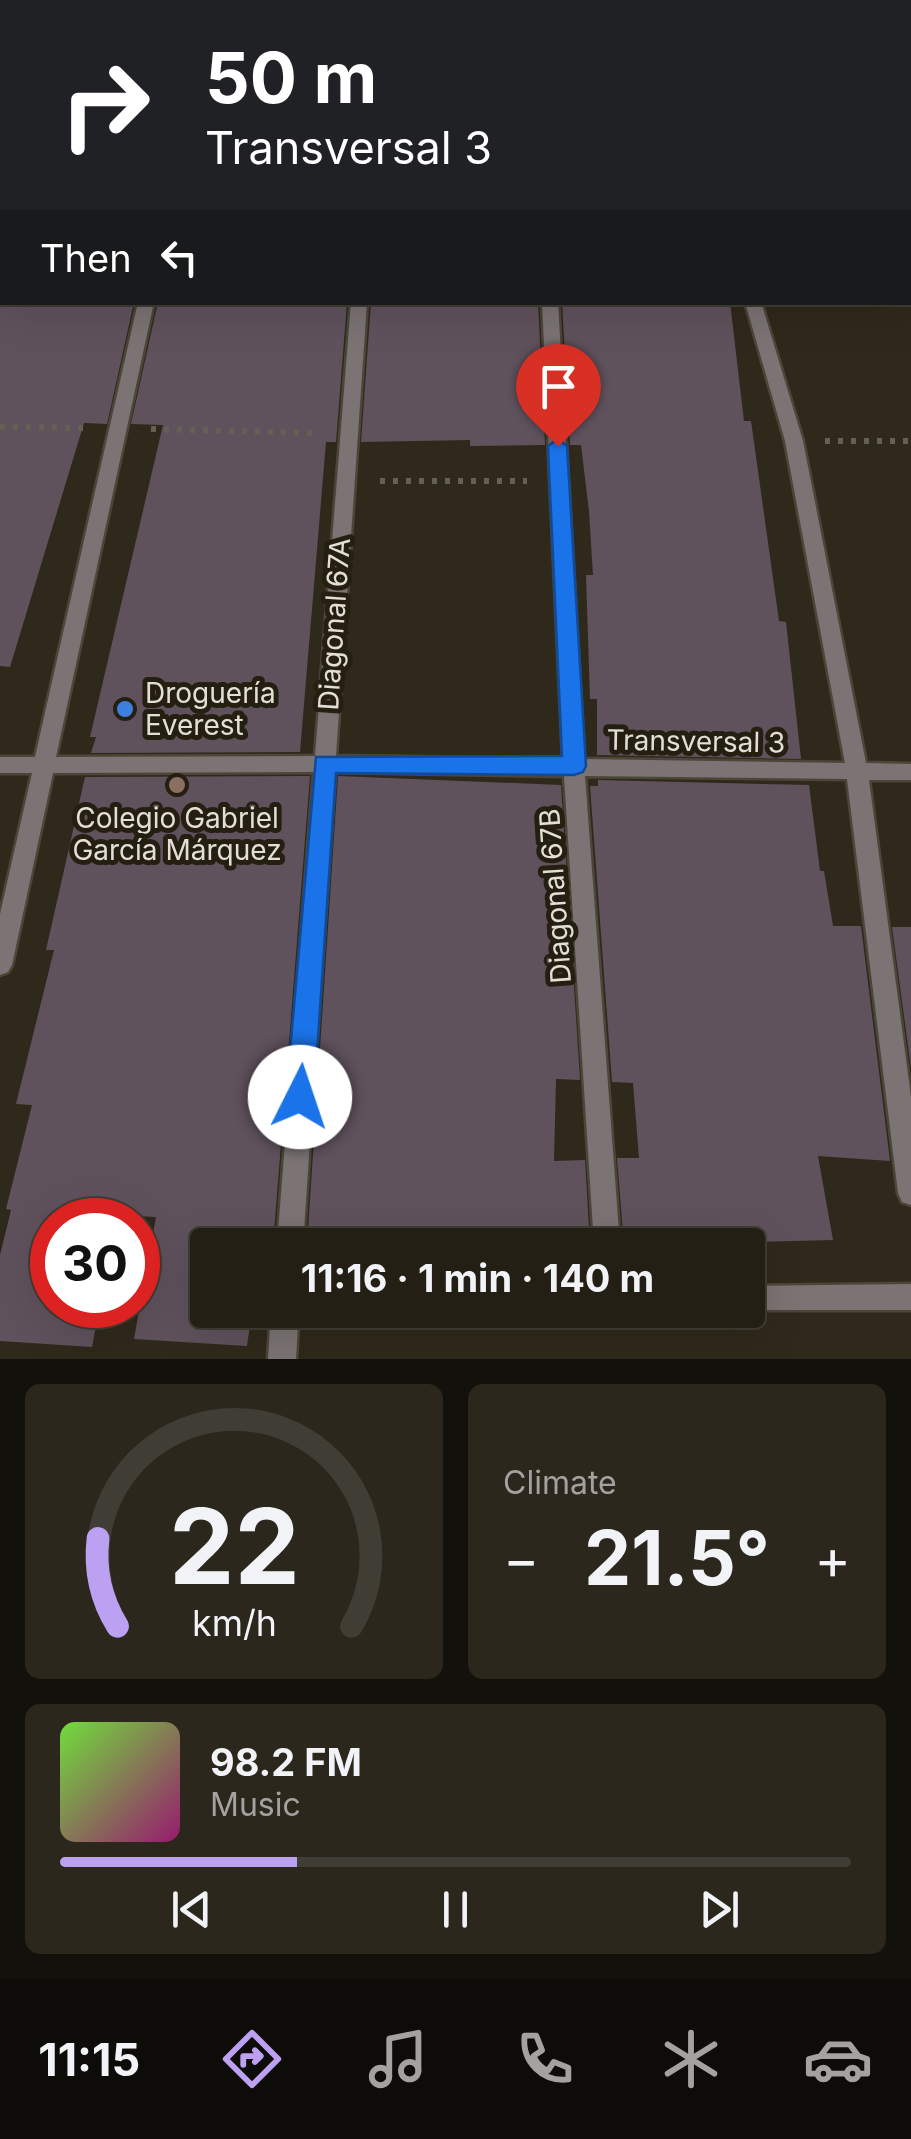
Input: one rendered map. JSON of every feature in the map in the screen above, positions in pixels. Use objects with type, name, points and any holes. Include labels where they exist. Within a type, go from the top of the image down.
[{"type":"street","points":[[0,965],[145,305]]},
{"type":"street","name":"Diagonal 67A","points":[[291,1228],[359,305]]},
{"type":"street","name":"Diagonal 67B","points":[[550,305],[574,766],[605,1228]]},
{"type":"street","points":[[754,305],[794,442],[858,772],[911,1193]]},
{"type":"street","name":"Transversal 3","points":[[0,765],[325,764],[911,772]]},
{"type":"street","points":[[765,1300],[911,1297]]},
{"type":"street","points":[[282,1359],[284,1328]]},
{"type":"path","points":[[0,427],[348,433]]},
{"type":"path","points":[[794,442],[911,442]]},
{"type":"path","points":[[344,481],[559,481]]},
{"type":"building","points":[[0,305],[133,305],[107,424],[84,423],[10,667],[0,666]]},
{"type":"building","points":[[157,305],[347,305],[336,442],[326,442],[300,752],[91,753],[96,737],[90,737],[163,425],[131,424]]},
{"type":"building","points":[[371,305],[538,305],[545,445],[470,446],[470,440],[361,442]]},
{"type":"building","points":[[562,305],[730,305],[744,421],[751,421],[779,621],[786,622],[801,759],[597,755],[597,699],[590,699],[586,575],[593,575],[589,511],[581,445],[570,445]]},
{"type":"building","points":[[310,776],[274,1228],[190,1228],[190,1328],[250,1328],[247,1346],[134,1339],[136,1328],[160,1328],[160,1198],[30,1198],[30,1328],[96,1328],[92,1347],[0,1341],[0,1255],[11,1210],[6,1209],[32,1105],[16,1104],[54,950],[46,950],[85,777]]},
{"type":"building","points":[[338,776],[561,785],[580,1080],[556,1079],[554,1161],[585,1160],[589,1228],[308,1228]]},
{"type":"building","points":[[598,780],[809,785],[820,871],[824,871],[833,926],[861,926],[890,1161],[818,1156],[833,1240],[765,1242],[765,1228],[623,1228],[617,1158],[639,1158],[633,1083],[612,1082],[590,786],[598,786]]},
{"type":"building","points":[[892,927],[911,927],[911,1068]]},
{"type":"place","name":"Droguería Everest","points":[[125,709]]},
{"type":"place","name":"Colegio Gabriel García Márquez","points":[[177,785]]},
{"type":"route","points":[[300,1097],[325,764],[574,766],[558,446]]}]
